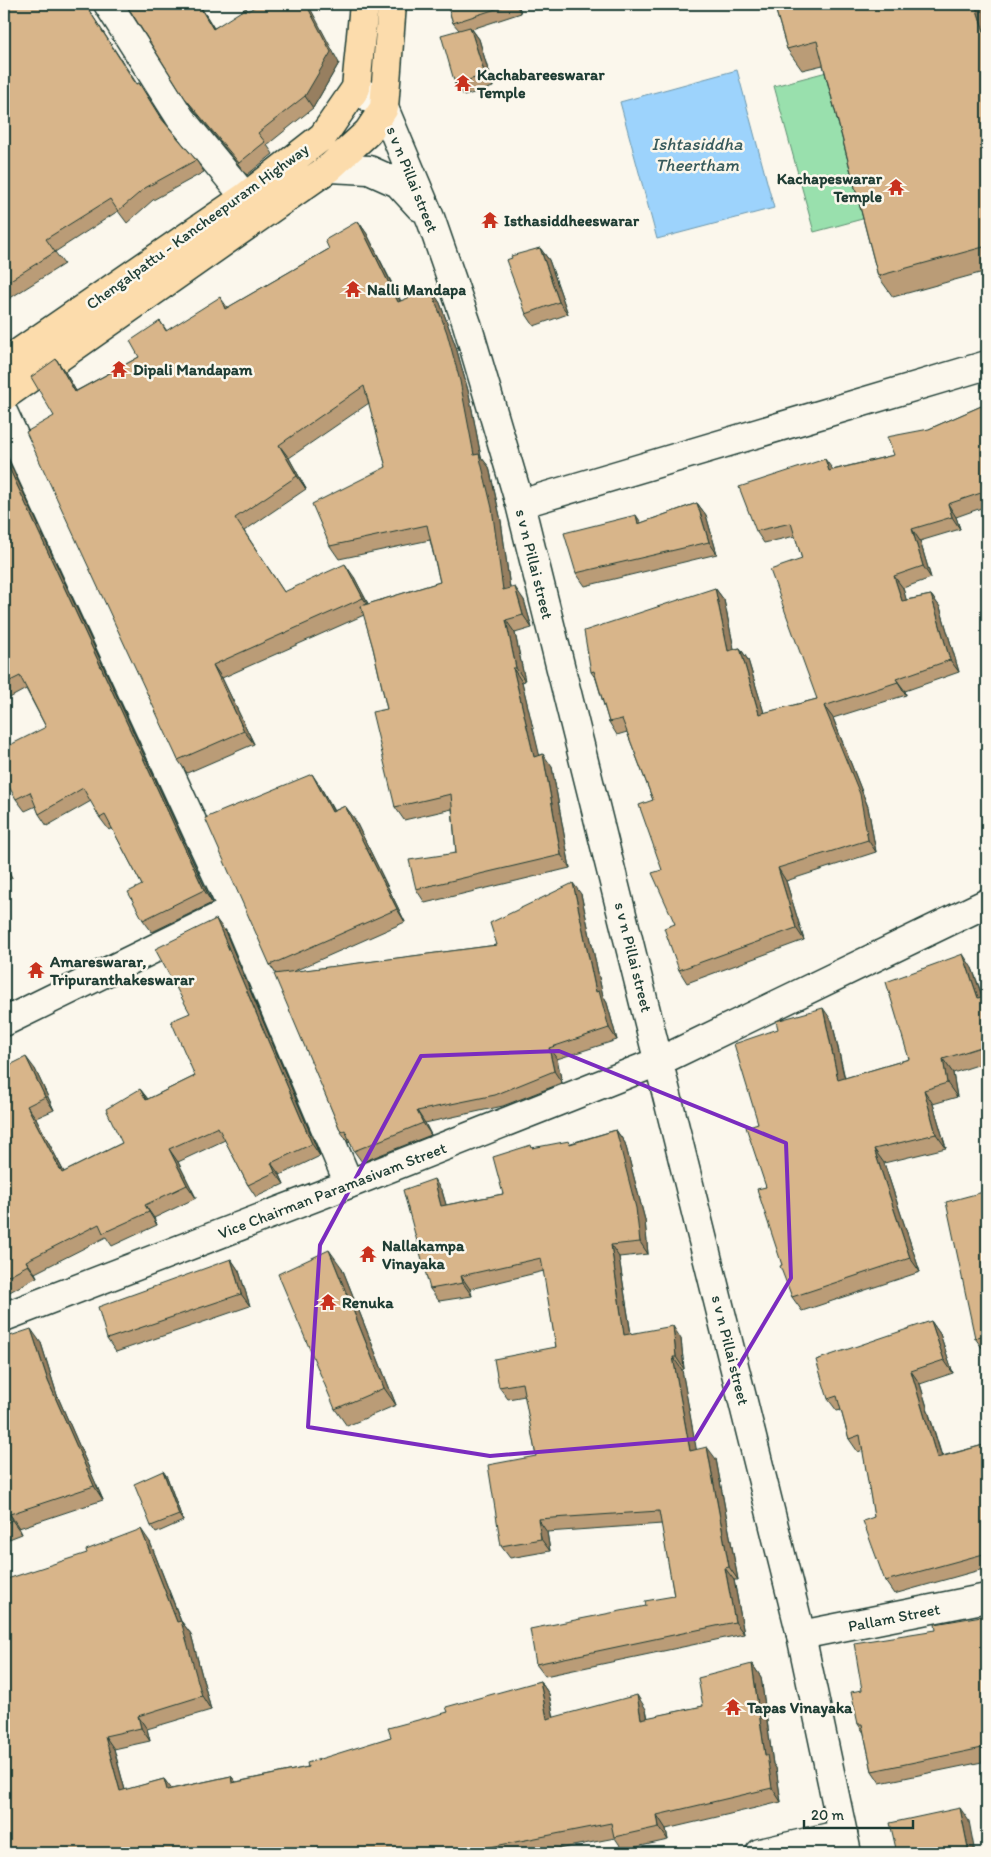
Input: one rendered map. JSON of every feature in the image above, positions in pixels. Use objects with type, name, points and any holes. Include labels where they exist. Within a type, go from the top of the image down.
[{"type":"highway","name":"Chengalpattu - Kancheepuram Highway","points":[[4,363],[245,196],[323,136],[356,88],[364,4]]},
{"type":"highway","points":[[4,396],[329,168],[368,132],[384,108],[392,4]]},
{"type":"street","points":[[108,4],[181,119],[245,196]]},
{"type":"street","name":"s v n Pillai street","points":[[356,88],[384,108],[431,220],[467,324],[520,504],[660,1061],[801,1635],[845,1844]]},
{"type":"street","points":[[329,168],[369,170],[398,183],[431,220]]},
{"type":"street","points":[[520,504],[987,364]]},
{"type":"street","points":[[4,414],[233,910],[349,1184]]},
{"type":"street","name":"Vice Chairman Paramasivam Street","points":[[4,1317],[349,1184],[660,1061],[987,902]]},
{"type":"street","points":[[4,1022],[233,910]]},
{"type":"street","name":"Pallam Street","points":[[801,1635],[987,1598]]},
{"type":"street","points":[[760,1853],[845,1844]]},
{"type":"highlighted area","points":[[559,1051],[786,1143],[791,1278],[695,1439],[490,1456],[308,1427],[320,1245],[421,1056]]},
{"type":"green space","points":[[838,69],[866,218],[814,232],[774,86]]},
{"type":"water","name":"Ishtasiddha Theertham","points":[[737,70],[774,208],[657,239],[620,102]]},
{"type":"building","points":[[4,4],[85,4],[136,84],[139,83],[160,117],[196,160],[145,188],[118,211],[110,199],[46,239],[55,252],[4,284]]},
{"type":"building","points":[[126,4],[198,4],[213,29],[246,8],[248,11],[259,4],[306,4],[331,52],[305,96],[258,133],[265,142],[239,163],[185,98]]},
{"type":"building","points":[[447,4],[511,4],[453,23]]},
{"type":"building","points":[[774,4],[975,4],[987,41],[987,246],[878,276],[817,41],[787,49]]},
{"type":"building","points":[[470,27],[485,75],[455,84],[441,35]]},
{"type":"building","points":[[358,221],[398,302],[431,289],[447,333],[460,381],[474,455],[479,454],[492,508],[503,590],[515,587],[523,615],[506,620],[516,668],[513,668],[534,757],[543,754],[561,855],[416,889],[409,860],[456,853],[451,794],[395,807],[372,712],[387,709],[361,606],[440,582],[427,525],[330,546],[312,504],[386,467],[364,386],[279,445],[297,476],[235,518],[284,592],[345,564],[363,598],[213,665],[244,731],[178,760],[26,432],[54,416],[31,377],[56,359],[75,392],[139,357],[130,341],[160,321],[166,331],[220,297],[225,309],[329,249],[325,240]]},
{"type":"building","points":[[540,248],[559,302],[526,314],[506,260],[512,258],[511,256]]},
{"type":"building","points":[[987,392],[987,491],[948,504],[952,517],[912,529],[923,566],[894,576],[902,601],[931,595],[950,660],[896,679],[898,682],[824,706],[860,794],[868,840],[778,868],[796,928],[679,970],[664,928],[675,924],[652,873],[662,870],[639,805],[653,800],[622,719],[609,722],[594,671],[591,672],[584,631],[715,588],[728,651],[740,648],[759,714],[817,699],[770,570],[802,559],[791,523],[756,531],[739,487],[825,459],[829,471],[894,455],[887,437],[929,429],[986,404],[982,393]]},
{"type":"building","points":[[4,457],[204,890],[143,920],[128,892],[142,885],[105,815],[100,818],[83,788],[39,814],[30,792],[16,799],[4,778],[4,748],[46,727],[20,676],[4,684]]},
{"type":"building","points":[[697,503],[709,542],[576,573],[564,533],[636,515],[638,524]]},
{"type":"building","points":[[312,774],[332,812],[345,806],[397,909],[270,965],[205,818]]},
{"type":"building","points":[[573,883],[596,992],[599,991],[609,1028],[549,1048],[554,1071],[495,1095],[417,1111],[423,1123],[354,1151],[345,1130],[341,1132],[274,974],[497,945],[490,923]]},
{"type":"building","points":[[216,919],[312,1144],[271,1163],[275,1172],[248,1185],[218,1127],[169,1149],[187,1185],[145,1205],[149,1212],[103,1233],[99,1224],[26,1261],[28,1265],[4,1278],[4,1068],[26,1057],[45,1097],[27,1106],[62,1173],[122,1143],[106,1109],[140,1089],[146,1100],[195,1076],[171,1021],[190,1013],[155,949]]},
{"type":"building","points":[[963,954],[978,998],[987,995],[987,1045],[943,1059],[947,1083],[924,1090],[936,1134],[874,1149],[910,1258],[792,1297],[780,1266],[782,1265],[757,1189],[766,1187],[746,1127],[758,1123],[734,1044],[778,1029],[776,1021],[823,1008],[838,1080],[909,1059],[886,982]]},
{"type":"building","points":[[616,1130],[636,1208],[640,1242],[611,1245],[624,1335],[673,1326],[676,1357],[673,1357],[690,1451],[707,1447],[729,1567],[725,1568],[735,1622],[536,1664],[530,1629],[646,1606],[645,1601],[674,1596],[659,1511],[538,1519],[541,1539],[501,1546],[488,1465],[536,1456],[522,1383],[499,1387],[494,1359],[556,1347],[541,1258],[461,1276],[463,1283],[430,1289],[403,1190],[434,1179],[441,1206],[503,1194],[493,1157],[531,1145],[532,1148],[569,1141],[570,1144]]},
{"type":"building","points":[[987,1191],[987,1334],[975,1338],[946,1202]]},
{"type":"building","points":[[329,1250],[384,1388],[335,1409],[278,1274]]},
{"type":"building","points":[[231,1259],[241,1294],[107,1339],[98,1307]]},
{"type":"building","points":[[931,1321],[944,1360],[911,1371],[937,1458],[987,1444],[987,1553],[885,1581],[863,1521],[874,1517],[860,1435],[849,1439],[837,1396],[828,1399],[816,1360]]},
{"type":"building","points":[[31,1329],[48,1381],[94,1486],[10,1514],[12,1520],[4,1524],[4,1338]]},
{"type":"building","points":[[163,1471],[179,1515],[151,1526],[134,1484]]},
{"type":"building","points":[[141,1529],[177,1622],[181,1621],[202,1696],[138,1716],[141,1728],[105,1736],[120,1791],[164,1779],[167,1790],[231,1776],[232,1783],[308,1767],[307,1763],[391,1737],[388,1728],[448,1712],[446,1707],[540,1681],[547,1719],[637,1695],[641,1719],[703,1706],[698,1678],[752,1664],[765,1755],[767,1755],[772,1788],[657,1815],[659,1827],[614,1837],[611,1823],[470,1851],[470,1853],[4,1853],[4,1580],[87,1553],[86,1550]]},
{"type":"building","points":[[987,1615],[987,1747],[872,1771],[862,1724],[858,1724],[851,1692],[862,1690],[854,1643],[936,1630],[935,1624]]},
{"type":"building","points":[[960,1808],[969,1853],[897,1853],[890,1823]]},
{"type":"place","name":"Kachabareeswarar Temple","points":[[463,83]]},
{"type":"place","name":"Kachapeswarar Temple","points":[[896,187]]},
{"type":"place","name":"Isthasiddheeswarar","points":[[490,220]]},
{"type":"place","name":"Nalli Mandapa","points":[[353,289]]},
{"type":"place","name":"Dipali Mandapam","points":[[119,369]]},
{"type":"place","name":"Amareswarar, Tripuranthakeswarar","points":[[36,970]]},
{"type":"place","name":"Nallakampa Vinayaka","points":[[368,1254]]},
{"type":"place","name":"Renuka","points":[[328,1302]]},
{"type":"place","name":"Tapas Vinayaka","points":[[733,1707]]}]
